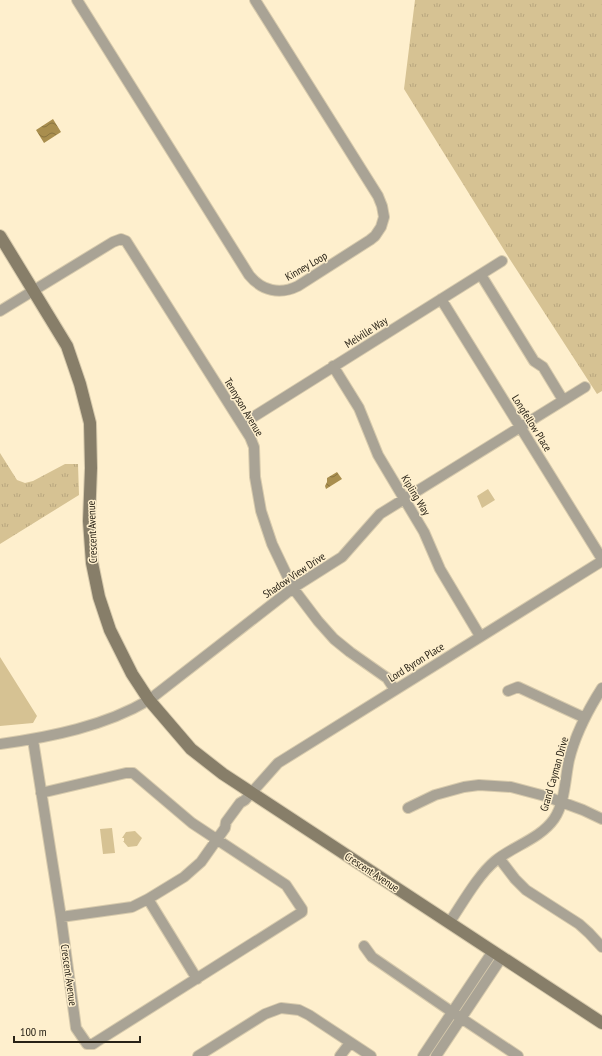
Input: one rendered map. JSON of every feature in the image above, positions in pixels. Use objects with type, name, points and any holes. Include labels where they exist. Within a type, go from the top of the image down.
[{"type":"street","name":"Kinney Loop","points":[[77,0],[248,275],[253,281],[264,289],[286,291],[298,286],[370,240],[383,223],[383,212],[378,196],[256,0]]},
{"type":"street","name":"Crescent Avenue","points":[[0,236],[67,346],[80,384],[90,423],[91,468],[89,521],[92,563],[99,597],[108,624],[122,654],[132,674],[149,700],[191,749],[248,796],[449,922],[602,1023]]},
{"type":"street","name":"Tennyson Avenue","points":[[34,291],[113,242],[121,239],[126,241],[250,437],[254,447],[257,490],[266,526],[280,564],[293,588],[318,621],[334,638],[350,652],[387,678],[395,690]]},
{"type":"street","name":"Melville Way","points":[[242,424],[502,261]]},
{"type":"street","points":[[481,275],[534,361],[543,367],[563,400]]},
{"type":"street","points":[[0,311],[34,291]]},
{"type":"street","name":"Longfellow Place","points":[[441,299],[602,560]]},
{"type":"street","name":"Kipling Way","points":[[334,366],[362,413],[378,456],[424,532],[442,573],[480,636]]},
{"type":"street","name":"Shadow View Drive","points":[[0,744],[33,740],[104,721],[136,708],[149,700],[293,588],[342,557],[376,518],[585,387]]},
{"type":"street","name":"Lord Byron Place","points":[[248,796],[278,763],[602,560]]},
{"type":"street","points":[[508,691],[518,687],[585,718]]},
{"type":"street","name":"Grand Cayman Drive","points":[[449,922],[482,874],[499,858],[532,839],[548,826],[555,817],[561,802],[569,759],[578,731],[601,691]]},
{"type":"street","name":"Crescent Avenue","points":[[33,740],[41,793],[61,917],[76,1028],[86,1044],[93,1044],[303,911],[290,888],[183,816],[131,772],[41,793]]},
{"type":"street","points":[[408,808],[440,793],[464,787],[479,785],[511,786],[561,802],[602,819]]},
{"type":"street","points":[[61,917],[132,907],[148,900],[189,873],[208,854],[225,828],[226,822],[240,803],[248,796]]},
{"type":"street","points":[[499,858],[515,879],[526,890],[579,924],[602,947]]},
{"type":"street","points":[[148,900],[197,979]]},
{"type":"street","points":[[364,946],[372,956],[518,1056]]},
{"type":"street","points":[[423,1056],[452,1012],[498,954]]},
{"type":"street","points":[[436,1056],[461,1018],[498,954]]},
{"type":"street","points":[[198,1056],[265,1014],[280,1008],[305,1012],[371,1056]]},
{"type":"street","points":[[340,1056],[350,1042]]},
{"type":"green space","points":[[415,0],[602,0],[602,391],[597,394],[509,258],[404,89]]},
{"type":"green space","points":[[0,453],[17,480],[25,483],[33,481],[65,464],[78,464],[79,495],[0,544]]},
{"type":"green space","points":[[488,489],[495,500],[482,508],[477,496]]},
{"type":"green space","points":[[0,657],[37,716],[33,723],[0,726]]},
{"type":"green space","points":[[112,828],[115,853],[103,854],[100,829]]},
{"type":"green space","points":[[135,831],[142,838],[137,846],[128,847],[123,841],[124,838],[122,838],[126,832]]},
{"type":"water","points":[[53,119],[61,132],[44,143],[36,130]]},
{"type":"water","points":[[337,472],[342,479],[326,489],[325,486],[327,478]]}]
